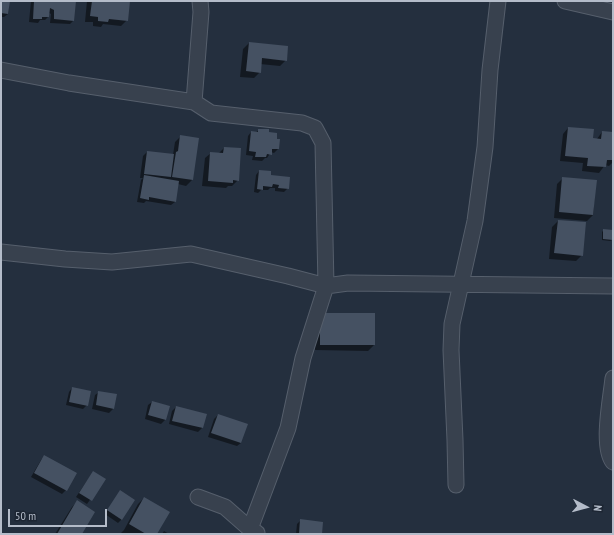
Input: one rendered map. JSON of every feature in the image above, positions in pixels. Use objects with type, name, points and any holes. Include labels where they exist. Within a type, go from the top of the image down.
[{"type":"street","points":[[194,102],[201,12],[200,1]]},
{"type":"street","points":[[456,485],[451,350],[452,324],[476,221],[498,1]]},
{"type":"street","points":[[565,1],[613,12]]},
{"type":"street","points":[[1,70],[69,83],[194,102],[211,113],[302,124],[315,128],[323,143],[326,286],[303,358],[288,428],[254,531],[226,507],[198,497]]},
{"type":"street","points":[[1,252],[65,259],[112,262],[191,254],[326,286],[348,283],[613,286]]},
{"type":"street","points":[[613,378],[607,427],[607,447],[613,462]]},
{"type":"building","points":[[1,1],[10,1],[8,14],[1,13]]},
{"type":"building","points":[[34,1],[76,1],[74,21],[54,19],[54,10],[50,8],[49,17],[33,19]]},
{"type":"building","points":[[92,1],[130,1],[128,21],[109,19],[108,22],[98,21],[98,17],[90,16]]},
{"type":"building","points":[[249,42],[288,46],[287,61],[262,58],[261,73],[246,71]]},
{"type":"building","points":[[568,127],[594,129],[593,138],[601,139],[602,131],[613,132],[613,160],[607,160],[606,167],[587,166],[588,158],[565,156]]},
{"type":"building","points":[[258,129],[269,129],[269,132],[277,133],[277,139],[280,139],[279,149],[272,149],[272,155],[267,154],[266,157],[255,157],[256,152],[249,151],[251,131],[258,132]]},
{"type":"building","points":[[180,135],[199,138],[193,180],[172,177]]},
{"type":"building","points":[[224,147],[241,148],[239,181],[233,180],[233,183],[208,181],[210,152],[223,153]]},
{"type":"building","points":[[147,151],[174,154],[171,177],[144,174]]},
{"type":"building","points":[[259,170],[271,171],[271,175],[290,177],[289,189],[278,188],[279,185],[273,184],[272,187],[263,186],[263,190],[257,189]]},
{"type":"building","points":[[144,175],[179,181],[176,202],[149,197],[149,200],[140,198]]},
{"type":"building","points":[[562,177],[597,180],[593,215],[559,212]]},
{"type":"building","points":[[558,220],[586,222],[583,256],[554,253]]},
{"type":"building","points":[[603,229],[613,230],[613,240],[603,239]]},
{"type":"building","points":[[320,313],[375,313],[375,345],[320,345]]},
{"type":"building","points":[[72,387],[91,391],[88,406],[69,402]]},
{"type":"building","points":[[98,391],[117,394],[114,409],[96,405]]},
{"type":"building","points":[[152,401],[170,406],[166,420],[148,415]]},
{"type":"building","points":[[176,406],[207,414],[203,428],[172,421]]},
{"type":"building","points":[[218,414],[248,424],[241,443],[211,433]]},
{"type":"building","points":[[44,455],[77,473],[67,491],[34,473]]},
{"type":"building","points":[[93,471],[106,479],[92,501],[79,493]]},
{"type":"building","points":[[120,490],[135,500],[122,520],[107,510]]},
{"type":"building","points":[[144,497],[170,512],[157,534],[146,534],[129,524]]},
{"type":"building","points":[[77,500],[95,512],[82,534],[57,534]]},
{"type":"building","points":[[300,519],[323,522],[322,534],[299,534]]}]
